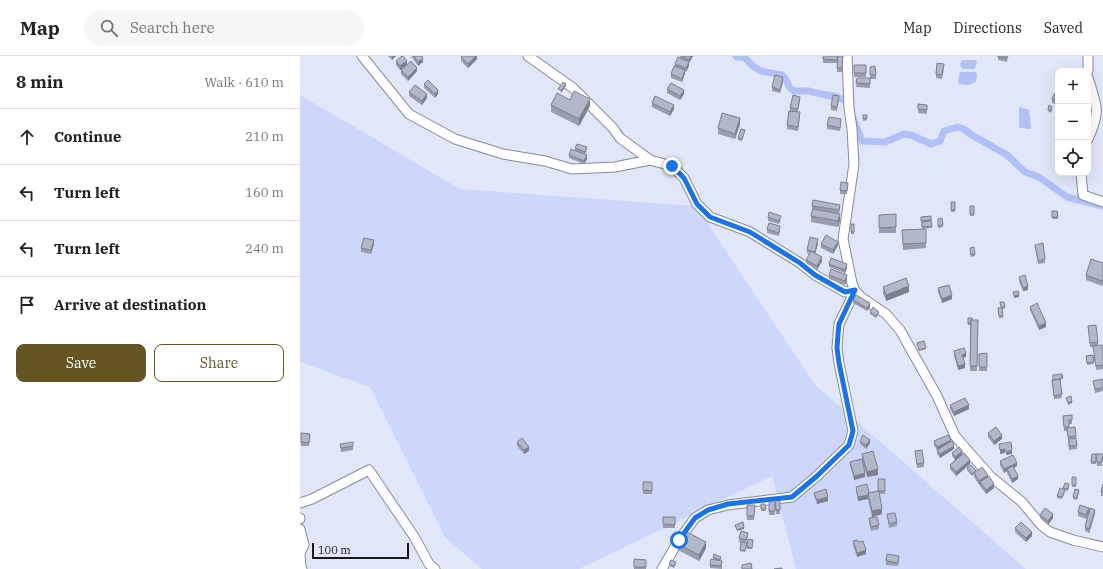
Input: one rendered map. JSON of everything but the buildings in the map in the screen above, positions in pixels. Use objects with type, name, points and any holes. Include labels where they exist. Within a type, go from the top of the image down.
[{"type":"street","points":[[362,56],[409,114],[455,139],[503,154],[545,161],[572,170],[615,167],[650,160]]},
{"type":"street","points":[[528,56],[573,88],[613,128],[620,138],[650,160],[672,166],[684,178],[697,204],[710,217],[750,232],[800,263],[815,275],[845,292],[855,290]]},
{"type":"street","points":[[847,56],[849,108],[852,128],[854,164],[844,239],[852,284],[855,290],[861,297],[886,314],[900,330],[937,396],[956,436],[990,476],[1022,502],[1040,525],[1050,532],[1073,540],[1103,547]]},
{"type":"street","points":[[1088,56],[1088,68]]},
{"type":"street","points":[[1091,88],[1097,107],[1095,123],[1091,132]]},
{"type":"street","points":[[1081,176],[1083,195],[1103,202]]},
{"type":"street","points":[[662,569],[679,540],[695,518],[708,510],[728,504],[792,497],[817,476],[849,445],[853,431],[837,348],[839,324],[855,290]]},
{"type":"street","points":[[300,503],[312,499],[369,470],[416,538],[429,564],[435,569]]},
{"type":"street","points":[[300,529],[304,545],[300,553],[302,569]]},
{"type":"shaded area","points":[[962,60],[977,60],[975,69],[963,69],[960,65]]},
{"type":"shaded area","points":[[960,72],[976,72],[976,82],[968,85],[959,84],[958,80]]},
{"type":"shaded area","points":[[300,95],[460,189],[696,206],[815,385],[1026,569],[796,569],[772,476],[579,569],[482,569],[445,537],[370,387],[300,362]]},
{"type":"shaded area","points":[[1019,107],[1029,110],[1030,129],[1020,128],[1019,126]]},
{"type":"waterway","points":[[736,56],[744,57],[754,67],[761,71],[782,75],[790,88],[794,91],[809,91],[837,97],[851,103]]},
{"type":"waterway","points":[[852,115],[862,141],[885,142],[904,134],[911,135],[931,144],[940,141],[944,131],[958,127],[964,129],[1007,155],[1025,172],[1039,177],[1067,197],[1102,206]]},
{"type":"route","points":[[672,166],[684,178],[697,204],[710,217],[750,232],[800,263],[815,275],[845,292],[855,290],[839,324],[837,348],[853,431],[849,445],[817,476],[792,497],[728,504],[708,510],[695,518],[679,540]]}]
